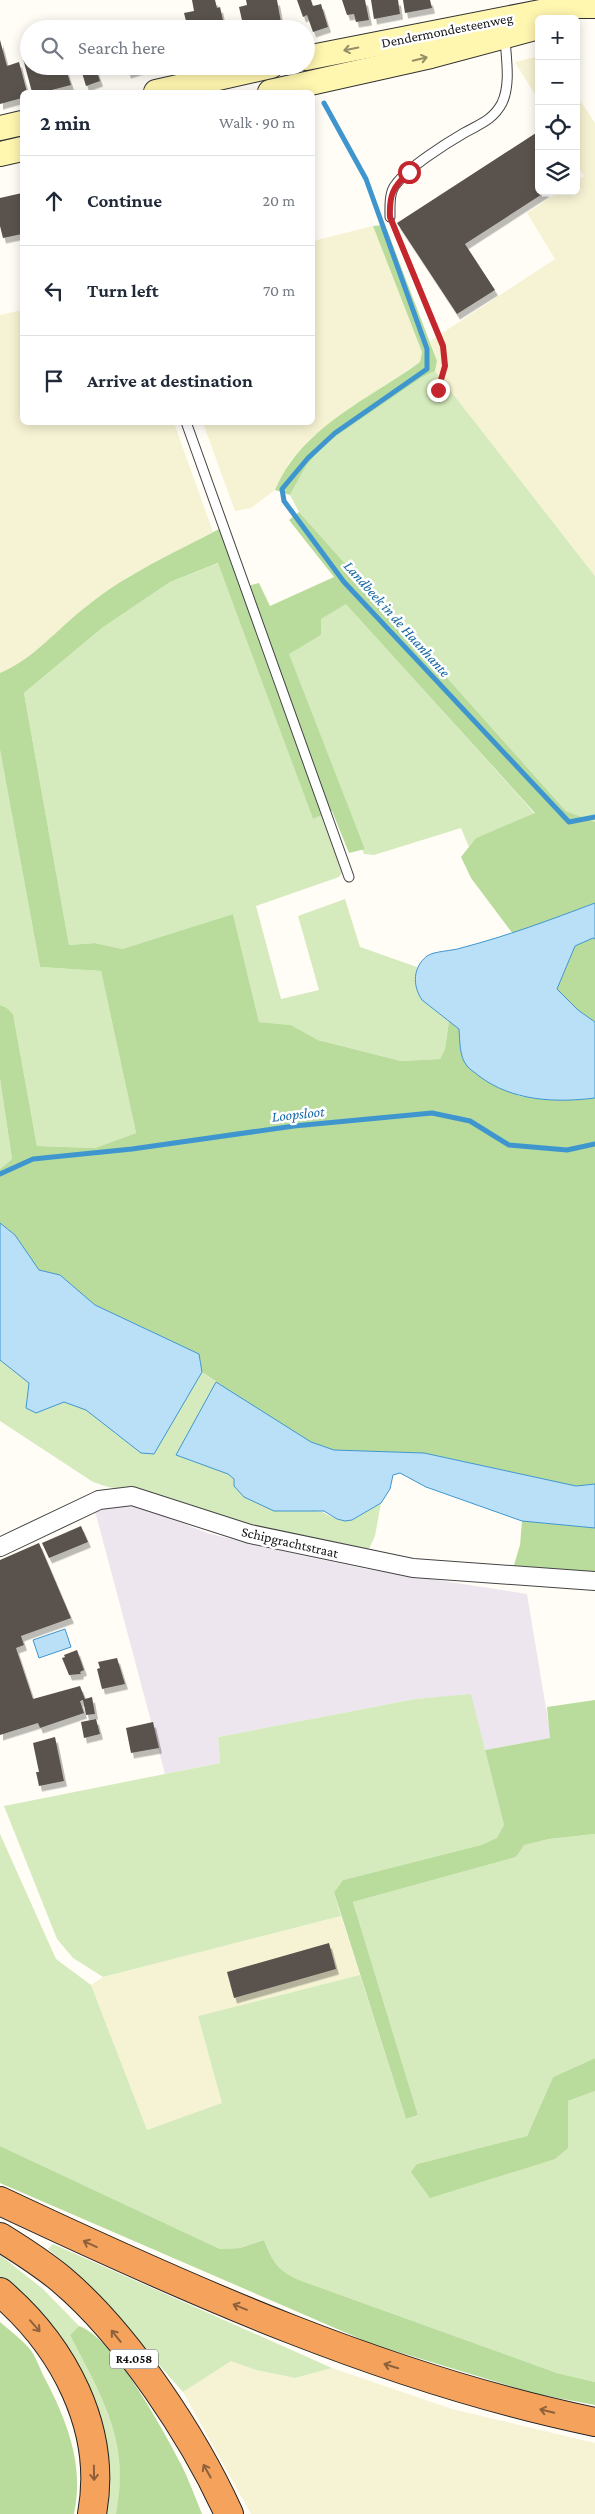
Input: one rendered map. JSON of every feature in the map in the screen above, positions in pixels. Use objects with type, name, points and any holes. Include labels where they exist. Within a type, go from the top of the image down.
[{"type":"highway","points":[[0,2201],[122,2258],[374,2361],[492,2397],[595,2422]]},
{"type":"highway","name":"R4.058","points":[[0,2237],[63,2280],[108,2327],[144,2372],[198,2454],[229,2514]]},
{"type":"highway","points":[[0,2292],[40,2332],[68,2374],[80,2400],[88,2428],[94,2466],[92,2514]]},
{"type":"main road","name":"Dendermondesteenweg","points":[[315,56],[571,6],[585,11]]},
{"type":"main road","name":"Dendermondesteenweg","points":[[279,90],[431,56],[535,28]]},
{"type":"main road","points":[[165,90],[231,75]]},
{"type":"main road","points":[[0,128],[20,123]]},
{"type":"main road","points":[[0,154],[20,149]]},
{"type":"street","name":"Schipgrachtstraat","points":[[0,1546],[99,1500],[132,1496],[250,1534],[413,1568],[595,1581]]},
{"type":"lane","points":[[390,217],[390,202],[396,184],[426,158],[464,133],[490,120],[502,102],[507,80],[505,36]]},
{"type":"lane","points":[[187,425],[350,876]]},
{"type":"path","points":[[390,217],[443,346],[445,366],[438,390]]},
{"type":"shaded area","points":[[535,57],[535,94],[515,62]]},
{"type":"shaded area","points":[[580,100],[595,123],[595,576],[435,371],[437,361],[430,341],[555,259],[527,213],[554,195],[580,195],[580,178],[584,176],[580,170]]},
{"type":"shaded area","points":[[373,226],[422,352],[420,362],[341,414],[308,441],[289,463],[275,490],[251,508],[235,511],[204,425],[315,425],[315,240]]},
{"type":"shaded area","points":[[20,310],[20,425],[175,425],[213,532],[128,577],[15,667],[0,673],[0,315]]},
{"type":"shaded area","points":[[128,1504],[153,1511],[207,1533],[268,1548],[366,1569],[527,1594],[551,1738],[485,1750],[470,1695],[415,1699],[218,1737],[220,1763],[165,1774],[95,1511],[114,1505]]},
{"type":"shaded area","points":[[341,1916],[360,1975],[198,2016],[223,2103],[147,2131],[91,1985],[103,1977]]},
{"type":"shaded area","points":[[231,2360],[256,2370],[295,2378],[332,2368],[452,2409],[595,2443],[595,2514],[251,2514],[183,2392]]},
{"type":"green space","points":[[385,225],[437,361],[435,371],[421,378],[326,443],[306,466],[290,495],[275,490],[290,463],[318,433],[351,408],[420,362],[422,352],[373,226]]},
{"type":"green space","points":[[435,371],[595,576],[595,822],[566,811],[299,512],[290,495],[306,466],[326,443],[421,378]]},
{"type":"green space","points":[[299,512],[566,811],[595,822],[595,903],[513,934],[471,878],[461,857],[476,838],[535,813],[346,604],[321,619],[321,635],[289,654],[365,849],[349,853],[332,811],[313,819],[218,563],[170,582],[102,628],[24,693],[69,945],[95,943],[122,949],[233,914],[259,1022],[291,1025],[318,1040],[401,1061],[440,1059],[445,1049],[449,1021],[459,1029],[461,1052],[519,1096],[556,1100],[595,1098],[595,1484],[576,1486],[424,1453],[334,1450],[311,1442],[255,1408],[202,1372],[199,1354],[95,1305],[60,1275],[39,1270],[15,1235],[0,1223],[0,1169],[12,1159],[0,1079],[0,1005],[7,1008],[13,1014],[37,1146],[95,1148],[136,1133],[101,971],[40,967],[0,750],[0,673],[24,660],[102,594],[151,564],[219,529],[244,587],[259,583],[270,606],[334,577],[289,520]]},
{"type":"green space","points":[[219,563],[313,819],[322,815],[342,873],[339,877],[256,906],[281,999],[319,990],[298,916],[345,899],[360,947],[417,967],[416,978],[419,993],[428,1005],[449,1021],[445,1049],[440,1059],[401,1061],[318,1040],[291,1025],[259,1022],[233,914],[122,949],[95,943],[69,945],[24,693],[102,628],[170,582]]},
{"type":"green space","points":[[346,603],[535,814],[476,838],[469,847],[461,828],[374,855],[364,854],[362,849],[365,849],[288,653],[321,635],[321,619]]},
{"type":"green space","points":[[0,750],[40,967],[101,971],[136,1133],[95,1148],[37,1146],[13,1014],[7,1008],[0,1005]]},
{"type":"green space","points":[[593,938],[595,939],[595,1022],[578,1010],[557,989],[575,946]]},
{"type":"green space","points":[[0,1079],[12,1159],[0,1169]]},
{"type":"green space","points":[[0,1360],[29,1383],[26,1408],[36,1413],[64,1402],[86,1410],[141,1453],[154,1454],[202,1372],[216,1382],[176,1455],[228,1474],[234,1479],[337,1519],[348,1520],[354,1518],[381,1503],[375,1536],[369,1549],[297,1539],[129,1490],[108,1487],[93,1482],[0,1421]]},
{"type":"green space","points":[[522,1521],[595,1528],[595,1574],[511,1575],[520,1545]]},
{"type":"green space","points":[[471,1694],[504,1825],[498,1838],[481,1845],[343,1880],[334,1892],[341,1916],[103,1977],[73,1958],[57,1939],[4,1806],[220,1763],[218,1737],[415,1699]]},
{"type":"green space","points":[[595,1700],[595,1834],[549,1839],[524,1845],[516,1857],[353,1902],[418,2115],[406,2119],[334,1892],[343,1880],[481,1845],[497,1838],[504,1825],[485,1750],[550,1738],[547,1707]]},
{"type":"green space","points":[[0,1834],[56,1959],[91,1985],[147,2130],[222,2103],[198,2016],[360,1975],[406,2119],[418,2115],[353,1902],[516,1857],[523,1845],[549,1839],[595,1834],[595,2058],[553,2077],[527,2136],[417,2164],[568,2148],[568,2101],[595,2091],[595,2382],[557,2373],[299,2280],[281,2269],[270,2254],[264,2240],[240,2248],[220,2249],[0,2146]]},
{"type":"green space","points":[[595,2058],[595,2091],[568,2101],[568,2148],[555,2159],[430,2198],[411,2172],[417,2164],[527,2136],[553,2077]]},
{"type":"green space","points":[[0,2146],[220,2249],[240,2248],[264,2240],[270,2254],[281,2269],[299,2280],[557,2373],[595,2382],[595,2405],[536,2394],[372,2344],[0,2183]]},
{"type":"green space","points":[[53,2244],[332,2368],[295,2378],[256,2370],[231,2361],[183,2392],[102,2300],[48,2249]]},
{"type":"green space","points":[[0,2255],[43,2289],[79,2326],[70,2335],[102,2400],[116,2442],[120,2465],[120,2488],[116,2514],[104,2514],[106,2467],[0,2279]]},
{"type":"green space","points":[[0,2322],[22,2341],[33,2354],[66,2425],[75,2460],[77,2478],[74,2514],[0,2514]]},
{"type":"green space","points":[[79,2326],[92,2334],[107,2348],[136,2387],[163,2430],[181,2464],[202,2514],[116,2514],[120,2488],[120,2464],[116,2442],[102,2399],[70,2335]]},
{"type":"water","points":[[595,903],[595,939],[593,938],[575,946],[557,989],[578,1010],[595,1022],[595,1098],[549,1100],[505,1091],[479,1076],[464,1062],[460,1048],[459,1029],[422,1000],[419,994],[415,982],[419,965],[430,954],[457,949],[495,938]]},
{"type":"water","points":[[0,1223],[15,1235],[39,1270],[60,1275],[95,1305],[199,1354],[202,1372],[154,1454],[141,1453],[86,1410],[64,1402],[36,1413],[26,1408],[29,1383],[0,1360]]},
{"type":"water","points":[[216,1382],[311,1442],[334,1450],[424,1453],[576,1486],[595,1484],[595,1528],[522,1521],[426,1487],[400,1473],[393,1475],[390,1489],[381,1503],[352,1520],[337,1519],[324,1511],[274,1511],[244,1497],[234,1486],[234,1479],[228,1474],[176,1455]]},
{"type":"water","points":[[65,1629],[71,1647],[39,1658],[33,1640]]},
{"type":"building","points":[[192,0],[215,0],[217,8],[220,7],[223,20],[186,20],[184,13],[194,11]]},
{"type":"building","points":[[246,0],[277,0],[281,20],[242,20],[239,7],[247,5]]},
{"type":"building","points":[[297,0],[311,0],[313,6],[321,4],[328,27],[315,31],[315,20],[309,20],[307,15],[303,17]]},
{"type":"building","points":[[342,0],[365,0],[369,20],[356,22],[354,14],[347,15]]},
{"type":"building","points":[[371,0],[398,0],[400,14],[374,19]]},
{"type":"building","points":[[403,0],[430,0],[432,8],[405,13]]},
{"type":"building","points":[[0,40],[7,66],[19,62],[20,75],[22,75],[26,90],[20,90],[20,99],[0,104]]},
{"type":"building","points":[[27,75],[68,75],[71,85],[52,90],[31,90]]},
{"type":"building","points":[[83,75],[98,75],[100,81],[86,86]]},
{"type":"building","points":[[535,134],[535,195],[541,195],[465,244],[495,290],[457,314],[397,223]]},
{"type":"building","points":[[20,193],[20,234],[3,238],[0,226],[0,198]]},
{"type":"building","points":[[81,1526],[88,1542],[49,1558],[42,1543]]},
{"type":"building","points":[[39,1543],[71,1618],[21,1636],[24,1645],[16,1648],[33,1699],[80,1686],[85,1699],[92,1697],[95,1714],[86,1715],[83,1700],[80,1701],[84,1713],[40,1728],[38,1723],[0,1735],[0,1560]]},
{"type":"building","points":[[77,1650],[84,1670],[80,1672],[81,1674],[69,1675],[62,1658],[65,1657],[64,1655]]},
{"type":"building","points":[[117,1658],[125,1684],[102,1689],[97,1669],[100,1668],[98,1662]]},
{"type":"building","points":[[96,1719],[100,1734],[84,1738],[81,1722]]},
{"type":"building","points":[[153,1722],[159,1748],[131,1753],[126,1728]]},
{"type":"building","points":[[55,1737],[64,1781],[39,1786],[36,1772],[39,1772],[33,1743]]},
{"type":"building","points":[[329,1943],[336,1969],[234,1998],[227,1972]]},
{"type":"waterway","name":"Landbeek in de Haanhante","points":[[324,103],[366,179],[427,349],[427,369],[335,433],[308,458],[282,489],[284,501],[344,582],[569,822],[595,817]]},
{"type":"waterway","name":"Loopsloot","points":[[0,1174],[33,1159],[132,1149],[294,1126],[432,1113],[470,1121],[509,1145],[567,1150],[595,1144]]},
{"type":"route","points":[[409,172],[396,184],[390,202],[390,217],[398,241],[435,323],[443,346],[445,366],[438,390]]}]
